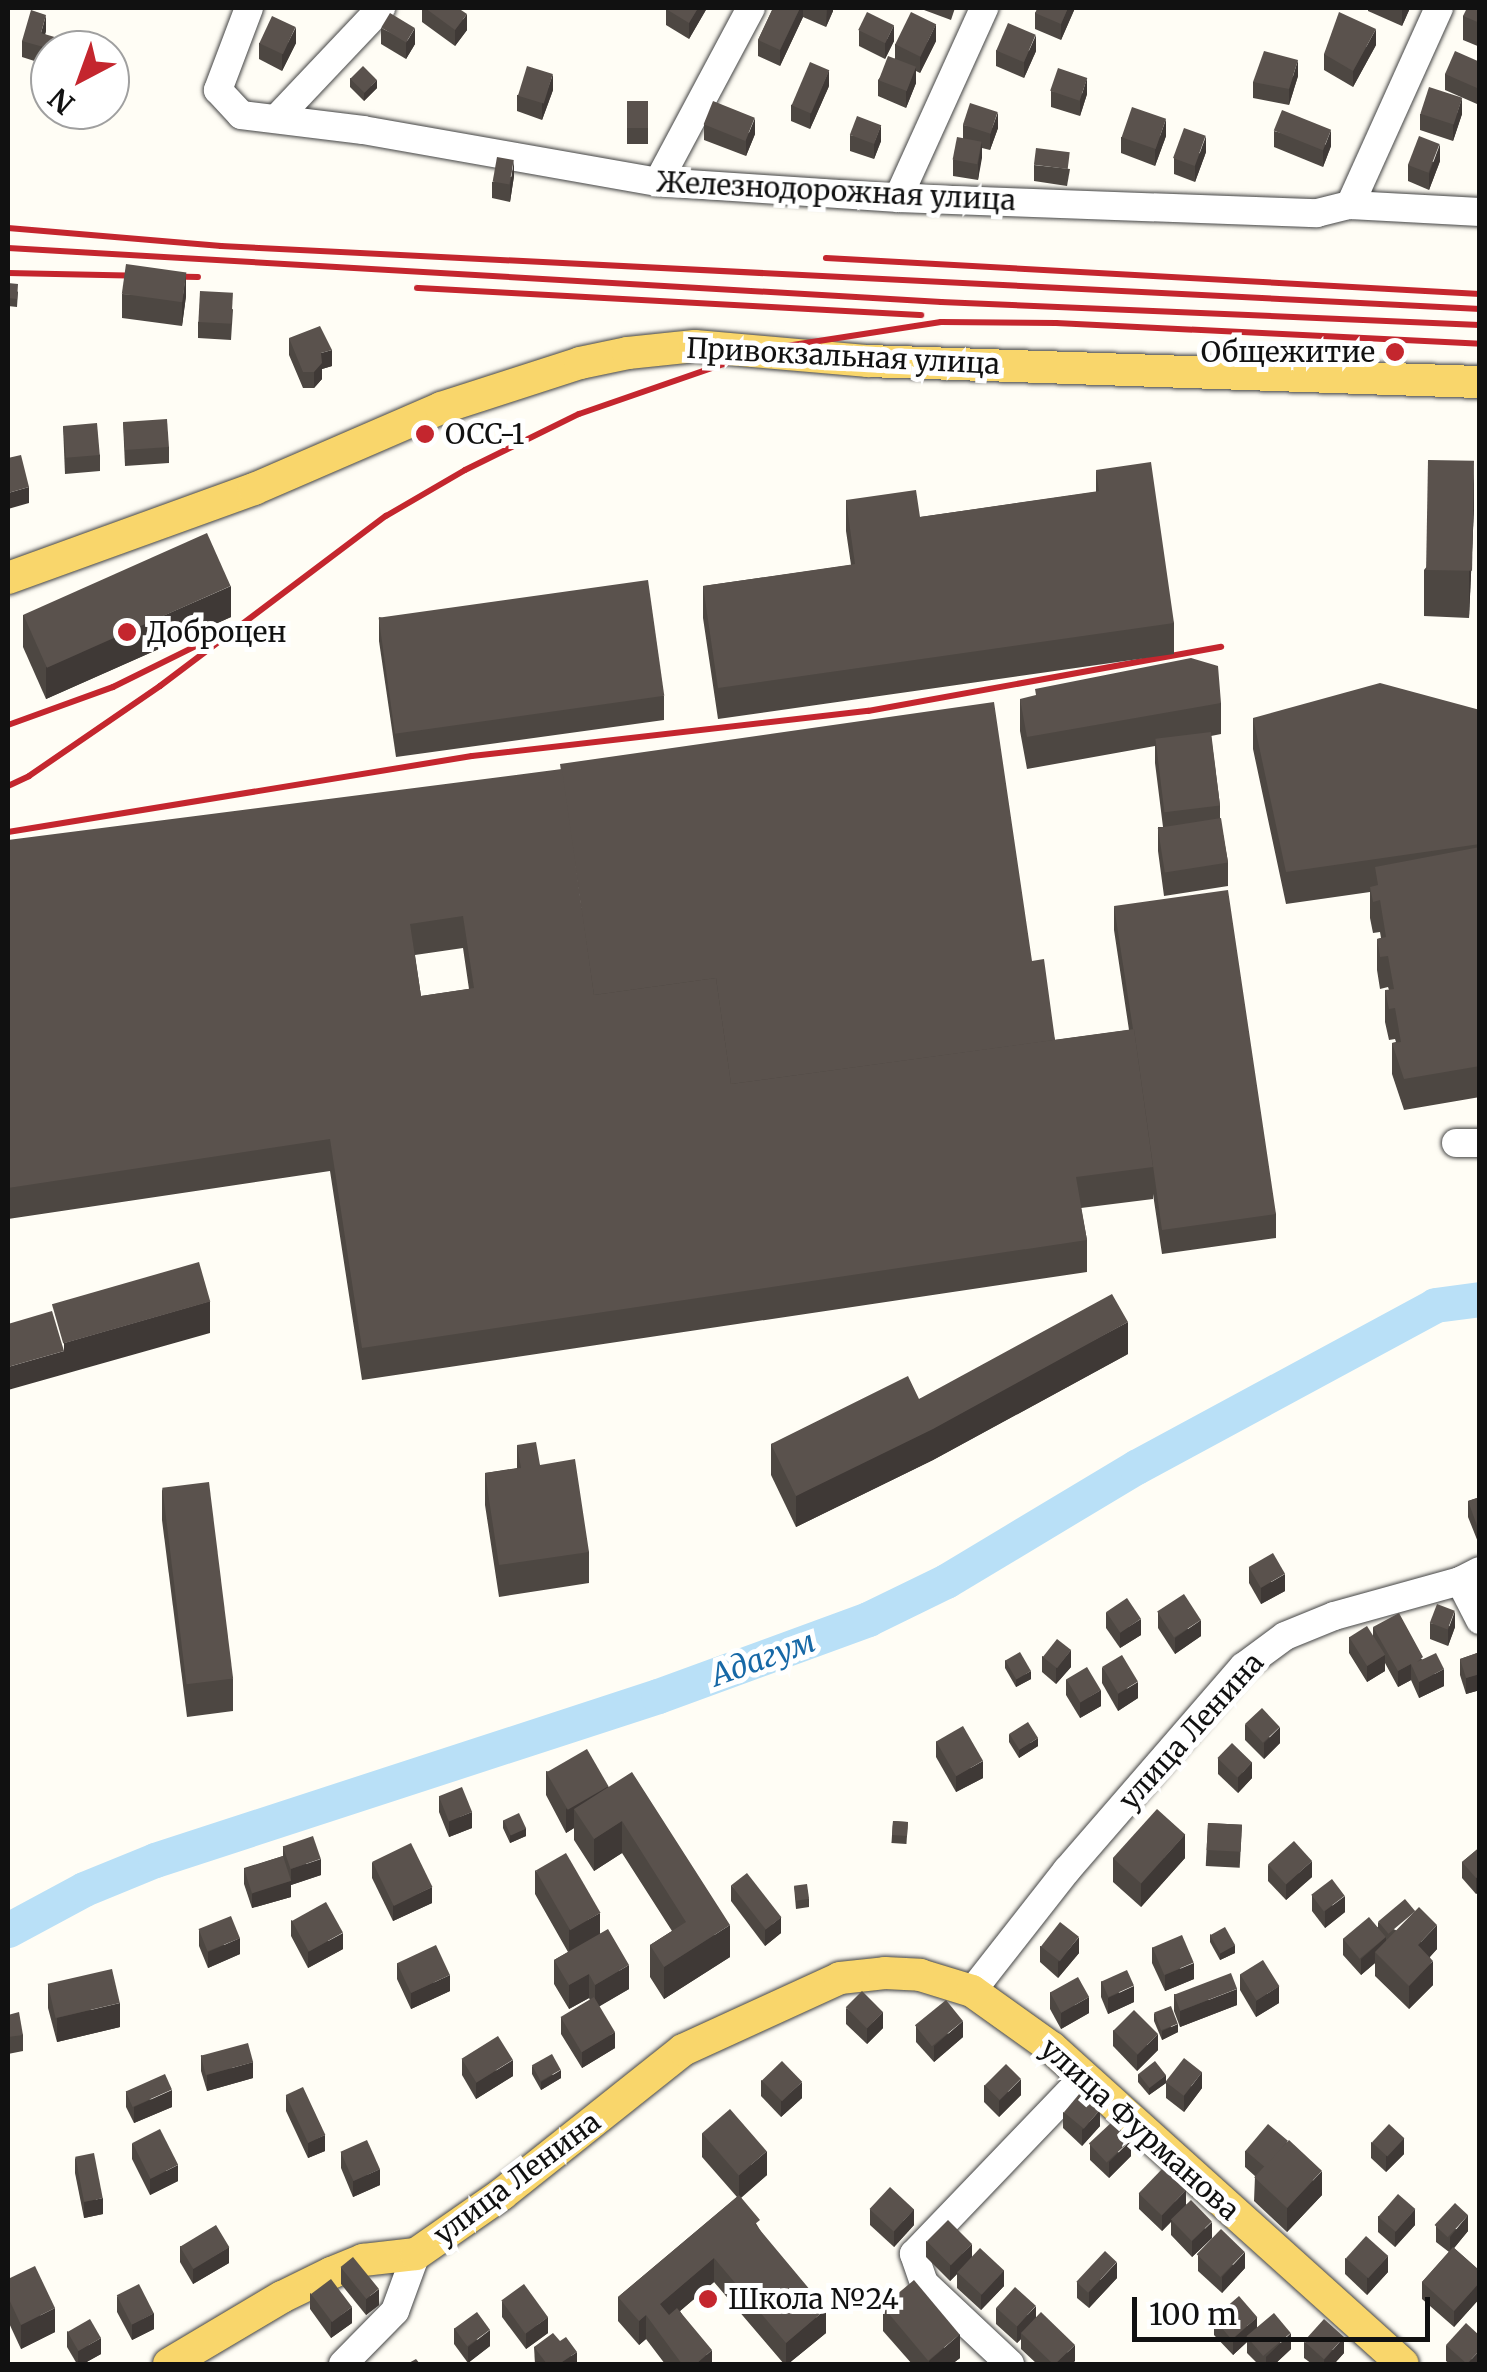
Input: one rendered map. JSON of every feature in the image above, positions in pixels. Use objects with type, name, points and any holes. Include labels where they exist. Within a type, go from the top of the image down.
[{"type":"main road","name":"Привокзальная улица","points":[[8,578],[254,489],[442,408],[628,353],[695,346],[868,360],[1480,382]]},
{"type":"main road","name":"улица Фурманова","points":[[840,1978],[920,1975],[972,1992],[1052,2048],[1402,2364]]},
{"type":"main road","name":"улица Ленина","points":[[416,2254],[502,2194],[683,2050],[840,1978]]},
{"type":"main road","points":[[169,2364],[282,2297],[362,2260],[416,2254]]},
{"type":"street","points":[[278,117],[380,8]]},
{"type":"street","points":[[658,182],[751,8]]},
{"type":"street","points":[[898,198],[984,8]]},
{"type":"street","points":[[1350,205],[1439,8]]},
{"type":"street","name":"Железнодорожная улица","points":[[244,10],[218,90],[241,115],[278,117],[658,182],[898,198],[1317,213],[1350,205],[1480,212]]},
{"type":"street","points":[[1470,1576],[1480,1620]]},
{"type":"street","name":"улица Ленина","points":[[972,1992],[1067,1870],[1243,1666],[1285,1636],[1334,1616],[1470,1576]]},
{"type":"street","points":[[1010,2364],[924,2283],[914,2254],[1084,2077]]},
{"type":"street","name":"улица Ленина","points":[[343,2364],[395,2311],[416,2254]]},
{"type":"building","points":[[425,8],[458,8],[467,14],[455,30]]},
{"type":"building","points":[[667,8],[698,8],[689,23]]},
{"type":"building","points":[[773,8],[800,8],[780,50],[758,40]]},
{"type":"building","points":[[1038,8],[1068,8],[1061,24],[1035,13]]},
{"type":"building","points":[[1467,8],[1480,8],[1480,23],[1463,16]]},
{"type":"building","points":[[31,10],[46,15],[42,30],[30,30],[30,43],[22,41]]},
{"type":"building","points":[[867,12],[894,25],[885,43],[858,30]]},
{"type":"building","points":[[911,12],[936,24],[920,57],[895,44]]},
{"type":"building","points":[[1339,12],[1376,29],[1353,71],[1324,54]]},
{"type":"building","points":[[390,13],[415,28],[406,43],[381,28]]},
{"type":"building","points":[[272,16],[296,27],[283,54],[259,43]]},
{"type":"building","points":[[1008,23],[1036,35],[1024,62],[996,51]]},
{"type":"building","points":[[1264,51],[1298,60],[1289,89],[1253,82]]},
{"type":"building","points":[[1455,51],[1480,62],[1477,88],[1445,74]]},
{"type":"building","points":[[888,56],[916,67],[907,91],[879,80]]},
{"type":"building","points":[[810,62],[829,70],[811,113],[792,105]]},
{"type":"building","points":[[363,66],[377,80],[364,93],[350,79]]},
{"type":"building","points":[[527,66],[553,74],[544,104],[518,96]]},
{"type":"building","points":[[1058,68],[1087,78],[1079,101],[1050,91]]},
{"type":"building","points":[[1429,87],[1462,98],[1454,124],[1420,114]]},
{"type":"building","points":[[627,101],[648,101],[648,128],[627,128]]},
{"type":"building","points":[[713,101],[755,118],[745,141],[704,124]]},
{"type":"building","points":[[970,103],[998,112],[990,134],[963,125]]},
{"type":"building","points":[[1132,107],[1166,119],[1156,149],[1122,137]]},
{"type":"building","points":[[1282,110],[1331,130],[1323,150],[1274,130]]},
{"type":"building","points":[[857,116],[881,125],[874,144],[850,135]]},
{"type":"building","points":[[1184,128],[1206,136],[1195,166],[1173,158]]},
{"type":"building","points":[[1419,136],[1440,144],[1428,173],[1408,165]]},
{"type":"building","points":[[957,137],[982,142],[977,164],[953,160]]},
{"type":"building","points":[[1036,148],[1070,152],[1068,169],[1034,165]]},
{"type":"building","points":[[497,157],[514,160],[509,185],[493,182]]},
{"type":"building","points":[[126,264],[186,272],[182,302],[122,294]]},
{"type":"building","points":[[8,283],[18,284],[17,299],[8,298]]},
{"type":"building","points":[[200,291],[233,293],[231,324],[198,322]]},
{"type":"building","points":[[320,326],[332,350],[321,353],[322,363],[314,372],[303,372],[289,338]]},
{"type":"building","points":[[167,419],[169,447],[125,450],[123,422]]},
{"type":"building","points":[[97,423],[100,455],[66,458],[63,426]]},
{"type":"building","points":[[21,455],[29,487],[8,493],[8,458]]},
{"type":"building","points":[[1428,460],[1474,461],[1472,571],[1426,570]]},
{"type":"building","points":[[1151,462],[1174,623],[718,688],[703,586],[855,564],[846,500],[916,490],[920,517],[1099,491],[1096,470]]},
{"type":"building","points":[[207,533],[231,586],[47,668],[23,615]]},
{"type":"building","points":[[648,580],[664,696],[395,734],[379,618]]},
{"type":"building","points":[[1191,658],[1218,666],[1221,703],[1027,737],[1020,699],[1036,695],[1035,689]]},
{"type":"building","points":[[1380,683],[1480,710],[1480,844],[1286,872],[1253,718]]},
{"type":"building","points":[[994,702],[1032,961],[1044,959],[1055,1040],[731,1084],[716,978],[594,995],[560,764]]},
{"type":"building","points":[[1211,732],[1220,805],[1164,812],[1155,739]]},
{"type":"building","points":[[562,769],[594,995],[716,978],[731,1084],[1134,1029],[1153,1167],[1076,1177],[1087,1240],[362,1348],[330,1139],[8,1188],[8,840]],"holes":[[[463,916],[474,988],[421,996],[410,924]]]},
{"type":"building","points":[[1221,818],[1228,862],[1165,872],[1158,828]]},
{"type":"building","points":[[1480,847],[1480,1066],[1404,1079],[1392,1043],[1401,1042],[1395,1008],[1389,1009],[1385,990],[1394,989],[1388,956],[1380,957],[1377,939],[1386,937],[1380,900],[1373,902],[1370,887],[1378,885],[1375,867]]},
{"type":"building","points":[[1228,890],[1276,1214],[1162,1230],[1114,906]]},
{"type":"building","points":[[199,1262],[210,1301],[63,1344],[52,1304]]},
{"type":"building","points":[[1112,1294],[1128,1322],[933,1429],[796,1496],[771,1444],[908,1376],[919,1399]]},
{"type":"building","points":[[52,1311],[64,1351],[8,1367],[8,1324]]},
{"type":"building","points":[[536,1442],[540,1465],[575,1459],[589,1552],[499,1565],[485,1473],[521,1468],[517,1445]]},
{"type":"building","points":[[209,1482],[233,1679],[186,1684],[162,1488]]},
{"type":"building","points":[[1480,1497],[1480,1531],[1479,1531],[1468,1501]]},
{"type":"building","points":[[1273,1553],[1285,1574],[1261,1588],[1249,1567]]},
{"type":"building","points":[[1184,1594],[1201,1620],[1174,1637],[1157,1611]]},
{"type":"building","points":[[1127,1598],[1141,1619],[1120,1633],[1106,1612]]},
{"type":"building","points":[[1437,1604],[1455,1611],[1448,1629],[1430,1623]]},
{"type":"building","points":[[1399,1613],[1423,1657],[1417,1662],[1436,1653],[1444,1669],[1419,1682],[1411,1664],[1398,1671],[1373,1627]]},
{"type":"building","points":[[1367,1626],[1385,1655],[1367,1666],[1349,1637]]},
{"type":"building","points":[[1057,1639],[1071,1650],[1057,1668],[1043,1657]]},
{"type":"building","points":[[1020,1652],[1031,1671],[1016,1680],[1005,1660]]},
{"type":"building","points":[[1480,1652],[1480,1674],[1466,1678],[1460,1659]]},
{"type":"building","points":[[1122,1655],[1138,1682],[1118,1693],[1102,1667]]},
{"type":"building","points":[[1087,1667],[1101,1690],[1080,1703],[1066,1679]]},
{"type":"building","points":[[1262,1708],[1280,1727],[1263,1743],[1245,1724]]},
{"type":"building","points":[[1028,1722],[1038,1738],[1019,1750],[1009,1734]]},
{"type":"building","points":[[963,1726],[983,1761],[956,1776],[936,1742]]},
{"type":"building","points":[[1232,1743],[1252,1762],[1238,1778],[1217,1758]]},
{"type":"building","points":[[587,1749],[608,1786],[568,1810],[546,1772]]},
{"type":"building","points":[[632,1772],[730,1925],[664,1967],[650,1945],[686,1922],[622,1821],[594,1839],[574,1809]]},
{"type":"building","points":[[462,1787],[472,1812],[449,1821],[439,1796]]},
{"type":"building","points":[[1157,1809],[1185,1834],[1141,1883],[1113,1858]]},
{"type":"building","points":[[519,1813],[526,1828],[511,1836],[504,1820]]},
{"type":"building","points":[[893,1821],[908,1822],[907,1836],[892,1835]]},
{"type":"building","points":[[1208,1823],[1242,1825],[1241,1852],[1207,1850]]},
{"type":"building","points":[[313,1836],[321,1859],[291,1869],[283,1846]]},
{"type":"building","points":[[1294,1841],[1312,1861],[1286,1884],[1268,1864]]},
{"type":"building","points":[[411,1843],[432,1887],[394,1906],[372,1862]]},
{"type":"building","points":[[1480,1847],[1480,1876],[1476,1878],[1462,1862]]},
{"type":"building","points":[[566,1853],[600,1913],[570,1930],[536,1870]]},
{"type":"building","points":[[283,1856],[291,1881],[252,1893],[244,1869]]},
{"type":"building","points":[[747,1873],[781,1917],[766,1929],[731,1885]]},
{"type":"building","points":[[1332,1879],[1345,1896],[1324,1911],[1311,1895]]},
{"type":"building","points":[[807,1884],[809,1899],[796,1901],[794,1886]]},
{"type":"building","points":[[1405,1899],[1415,1911],[1388,1934],[1378,1921]]},
{"type":"building","points":[[326,1902],[343,1933],[309,1952],[292,1921]]},
{"type":"building","points":[[1419,1907],[1437,1925],[1418,1945],[1433,1961],[1409,1986],[1375,1952]]},
{"type":"building","points":[[231,1916],[240,1938],[208,1951],[199,1929]]},
{"type":"building","points":[[1369,1917],[1386,1937],[1360,1959],[1343,1939]]},
{"type":"building","points":[[1060,1922],[1079,1937],[1060,1961],[1041,1946]]},
{"type":"building","points":[[1225,1927],[1235,1945],[1220,1954],[1210,1935]]},
{"type":"building","points":[[608,1929],[629,1965],[595,1985],[589,1974],[569,1985],[554,1960]]},
{"type":"building","points":[[1182,1935],[1194,1963],[1164,1975],[1153,1948]]},
{"type":"building","points":[[436,1945],[450,1975],[411,1993],[397,1963]]},
{"type":"building","points":[[1263,1960],[1279,1986],[1257,2001],[1240,1974]]},
{"type":"building","points":[[112,1969],[120,2003],[56,2018],[48,1984]]},
{"type":"building","points":[[1127,1970],[1134,1986],[1108,1997],[1101,1981]]},
{"type":"building","points":[[1231,1973],[1237,1989],[1180,2011],[1174,1995]]},
{"type":"building","points":[[1078,1977],[1089,1997],[1061,2013],[1050,1993]]},
{"type":"building","points":[[862,1991],[883,2012],[867,2028],[846,2007]]},
{"type":"building","points":[[594,1997],[615,2032],[582,2052],[561,2017]]},
{"type":"building","points":[[946,2000],[963,2021],[932,2046],[915,2025]]},
{"type":"building","points":[[1171,2006],[1178,2024],[1161,2030],[1154,2012]]},
{"type":"building","points":[[1134,2010],[1158,2034],[1138,2055],[1113,2031]]},
{"type":"building","points":[[19,2012],[23,2035],[8,2037],[8,2015]]},
{"type":"building","points":[[498,2036],[513,2060],[476,2083],[462,2059]]},
{"type":"building","points":[[248,2043],[253,2062],[206,2075],[201,2056]]},
{"type":"building","points":[[552,2054],[561,2070],[541,2081],[532,2065]]},
{"type":"building","points":[[1184,2058],[1202,2072],[1184,2096],[1166,2082]]},
{"type":"building","points":[[782,2061],[802,2082],[782,2101],[762,2080]]},
{"type":"building","points":[[1155,2061],[1166,2075],[1150,2088],[1138,2074]]},
{"type":"building","points":[[1006,2064],[1021,2079],[1000,2100],[985,2085]]},
{"type":"building","points":[[165,2074],[172,2090],[133,2107],[126,2091]]},
{"type":"building","points":[[303,2087],[325,2135],[308,2143],[286,2095]]},
{"type":"building","points":[[1080,2093],[1100,2110],[1084,2129],[1064,2112]]},
{"type":"building","points":[[730,2109],[767,2151],[739,2176],[702,2133]]},
{"type":"building","points":[[1113,2121],[1131,2140],[1107,2163],[1089,2144]]},
{"type":"building","points":[[1268,2124],[1288,2141],[1265,2168],[1246,2151]]},
{"type":"building","points":[[1389,2124],[1404,2138],[1387,2157],[1372,2142]]},
{"type":"building","points":[[160,2129],[178,2165],[151,2179],[132,2143]]},
{"type":"building","points":[[367,2140],[380,2169],[354,2181],[341,2152]]},
{"type":"building","points":[[1289,2140],[1322,2171],[1287,2208],[1254,2177]]},
{"type":"building","points":[[94,2153],[103,2198],[84,2202],[75,2157]]},
{"type":"building","points":[[1163,2168],[1186,2190],[1162,2215],[1139,2193]]},
{"type":"building","points":[[890,2187],[914,2210],[894,2231],[870,2209]]},
{"type":"building","points":[[1398,2194],[1415,2209],[1396,2232],[1378,2217]]},
{"type":"building","points":[[739,2195],[760,2220],[755,2224],[826,2309],[786,2343],[714,2258],[660,2304],[669,2315],[677,2308],[712,2350],[696,2364],[682,2364],[646,2315],[639,2321],[618,2297]]},
{"type":"building","points":[[1191,2200],[1212,2222],[1192,2241],[1171,2219]]},
{"type":"building","points":[[1455,2203],[1468,2215],[1448,2237],[1435,2225]]},
{"type":"building","points":[[948,2220],[972,2244],[951,2265],[927,2241]]},
{"type":"building","points":[[216,2225],[229,2247],[193,2269],[180,2247]]},
{"type":"building","points":[[1221,2229],[1245,2252],[1220,2277],[1197,2254]]},
{"type":"building","points":[[1366,2236],[1388,2256],[1368,2278],[1346,2258]]},
{"type":"building","points":[[1453,2247],[1480,2271],[1480,2282],[1454,2311],[1422,2282]]},
{"type":"building","points":[[980,2248],[1004,2271],[982,2295],[957,2272]]},
{"type":"building","points":[[1105,2251],[1117,2262],[1088,2293],[1076,2282]]},
{"type":"building","points":[[353,2257],[379,2289],[366,2299],[341,2267]]},
{"type":"building","points":[[35,2266],[55,2308],[21,2325],[8,2297],[8,2279]]},
{"type":"building","points":[[331,2279],[352,2307],[332,2322],[311,2294]]},
{"type":"building","points":[[914,2280],[960,2334],[928,2361],[883,2306]]},
{"type":"building","points":[[139,2284],[154,2313],[132,2325],[117,2295]]},
{"type":"building","points":[[524,2284],[548,2317],[525,2334],[501,2300]]},
{"type":"building","points":[[1015,2287],[1036,2306],[1017,2327],[996,2308]]},
{"type":"building","points":[[1239,2296],[1257,2317],[1232,2339],[1213,2318]]},
{"type":"building","points":[[477,2312],[490,2330],[467,2346],[454,2328]]},
{"type":"building","points":[[1041,2312],[1075,2345],[1055,2364],[1021,2333]]},
{"type":"building","points":[[1274,2313],[1291,2333],[1263,2356],[1246,2336]]},
{"type":"building","points":[[90,2319],[101,2338],[78,2351],[67,2332]]},
{"type":"building","points":[[1324,2319],[1344,2337],[1324,2359],[1304,2341]]},
{"type":"building","points":[[1466,2323],[1480,2336],[1480,2350],[1467,2364],[1446,2345]]},
{"type":"building","points":[[553,2333],[560,2341],[566,2337],[577,2352],[559,2364],[547,2364],[534,2347]]},
{"type":"waterway","name":"Адагум","points":[[8,1930],[84,1889],[155,1860],[658,1696],[868,1619],[946,1581],[1136,1467],[1435,1305],[1480,1299]]},
{"type":"railway","points":[[8,228],[221,246],[1480,309]]},
{"type":"railway","points":[[8,248],[941,302],[1480,325]]},
{"type":"railway","points":[[826,258],[1480,294]]},
{"type":"railway","points":[[8,273],[198,277]]},
{"type":"railway","points":[[417,288],[921,315]]},
{"type":"railway","points":[[8,786],[29,776],[160,686],[386,516],[465,470],[579,414],[767,349],[941,322],[1056,323],[1480,344]]},
{"type":"railway","points":[[8,725],[113,687],[198,645]]},
{"type":"railway","points":[[8,832],[472,756],[868,711],[1221,647]]},
{"type":"place","name":"Общежитие","points":[[1395,352]]},
{"type":"place","name":"ОСС-1","points":[[425,434]]},
{"type":"place","name":"Доброцен","points":[[127,632]]},
{"type":"place","name":"Школа №24","points":[[708,2299]]}]
